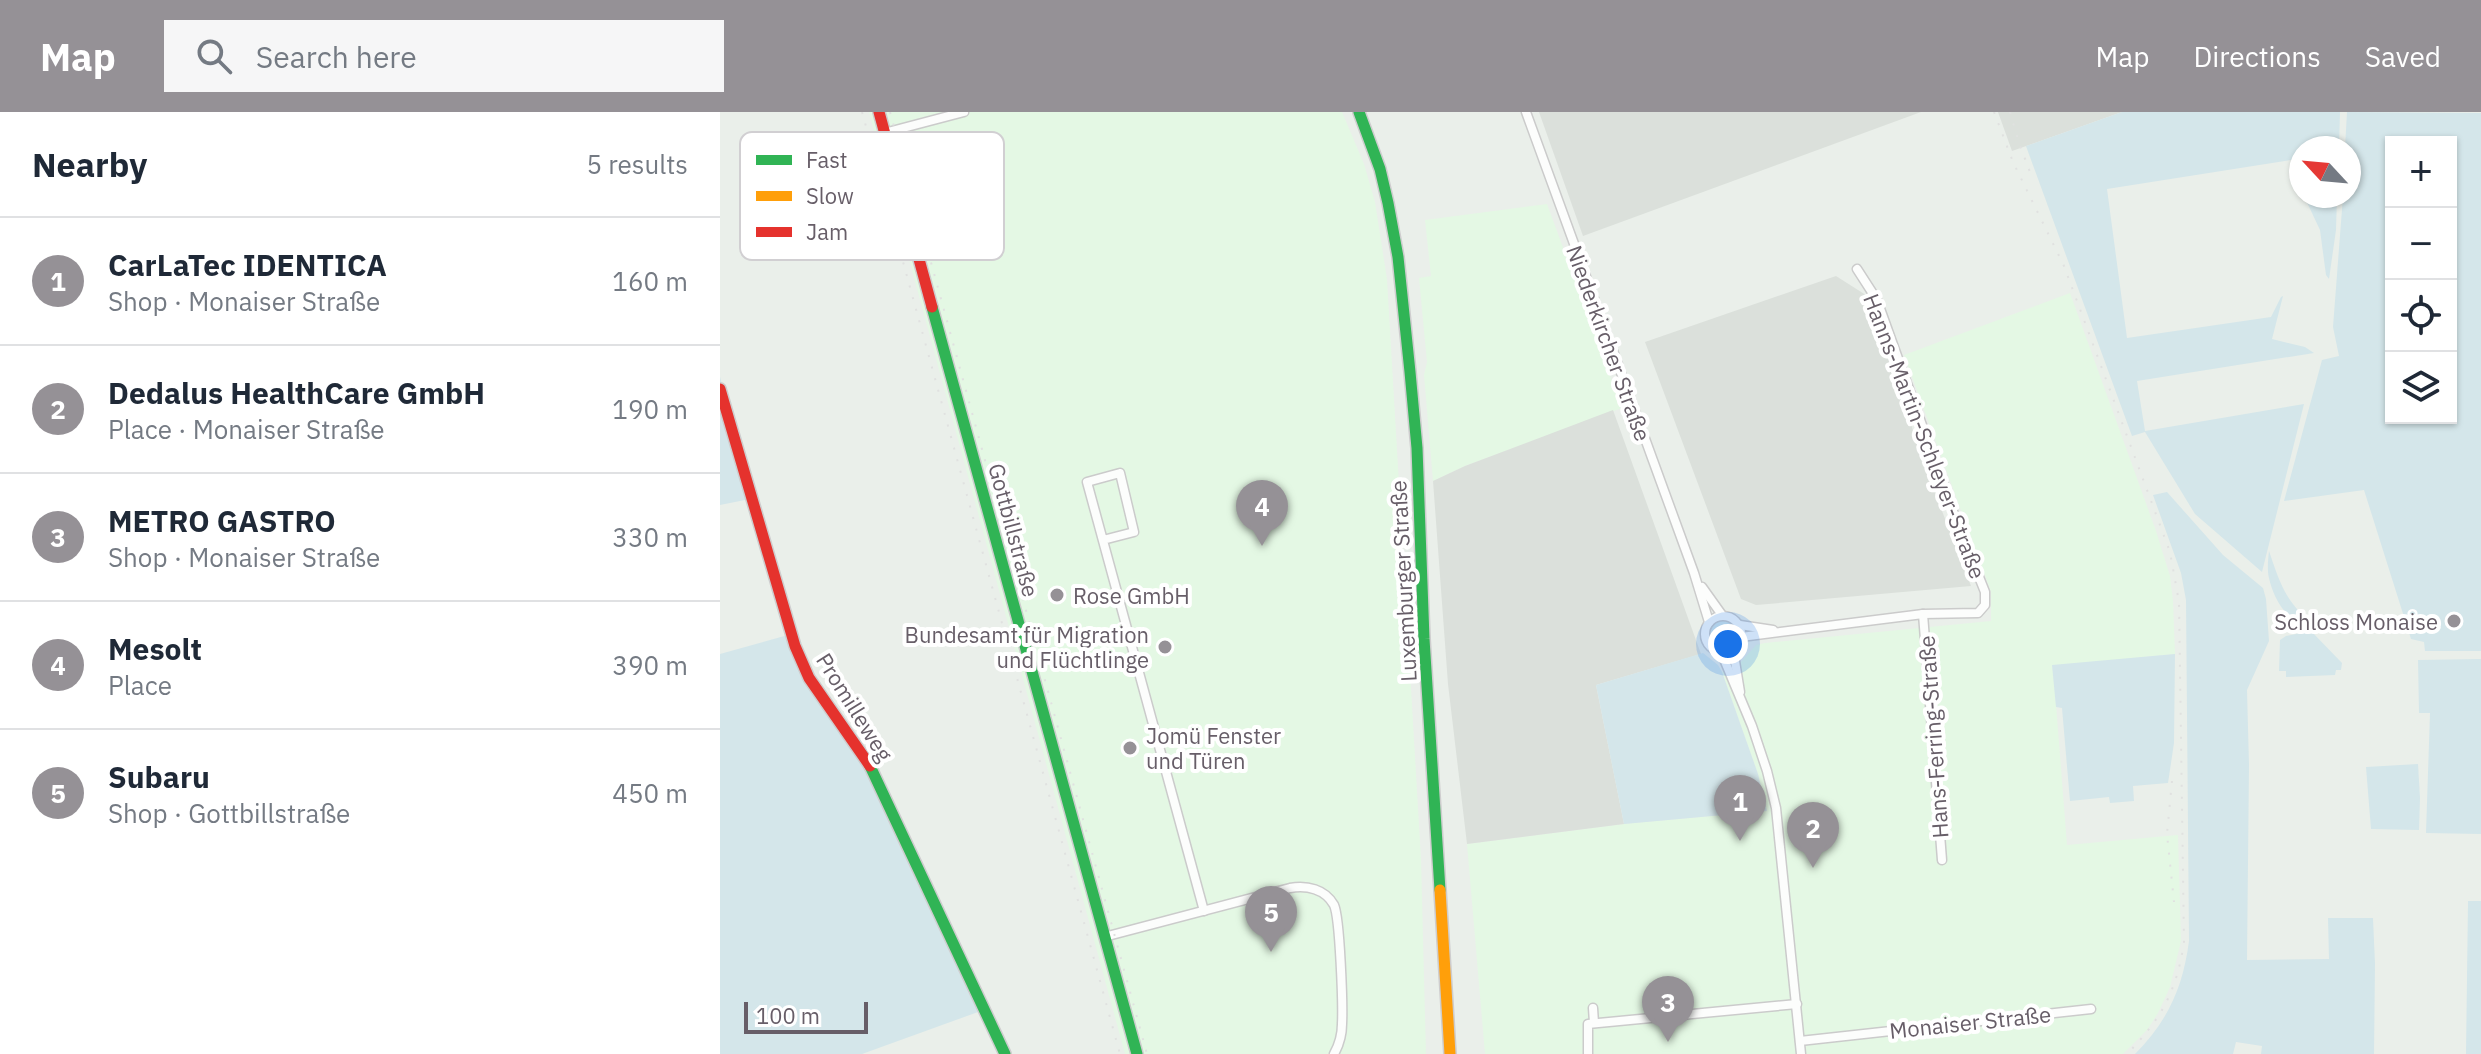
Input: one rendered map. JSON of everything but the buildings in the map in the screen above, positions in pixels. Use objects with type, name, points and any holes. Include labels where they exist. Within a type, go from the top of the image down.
[{"type":"street","name":"Gottbillstraße","points":[[879,112],[884,132]]},
{"type":"street","points":[[888,132],[964,112]]},
{"type":"street","name":"Luxemburger Straße","points":[[1359,112],[1380,169],[1388,203],[1398,257],[1410,372],[1417,448],[1424,639],[1450,1054]]},
{"type":"street","name":"Niederkircher Straße","points":[[1526,112],[1694,573],[1709,622]]},
{"type":"street","name":"Gottbillstraße","points":[[919,260],[1137,1054]]},
{"type":"street","name":"Hanns-Martin-Schleyer-Straße","points":[[1857,269],[1877,300],[1985,592],[1985,605],[1978,613],[1923,614]]},
{"type":"street","name":"Promilleweg","points":[[720,389],[795,646],[809,678],[869,763],[1002,1053]]},
{"type":"street","points":[[1103,540],[1134,532],[1120,473],[1087,482],[1204,911]]},
{"type":"street","name":"Niederkircher Straße","points":[[1694,573],[1722,615]]},
{"type":"street","points":[[1741,637],[1923,614]]},
{"type":"street","name":"Hans-Ferring-Straße","points":[[1923,614],[1942,860]]},
{"type":"street","points":[[1740,625],[1741,637],[1733,649],[1721,652],[1707,642],[1709,622],[1722,615],[1731,617],[1740,625],[1782,631]]},
{"type":"street","points":[[1733,649],[1742,705]]},
{"type":"street","points":[[1721,652],[1767,771],[1776,808],[1801,1054]]},
{"type":"street","points":[[1104,937],[1301,886],[1327,896],[1337,914],[1343,1027],[1334,1054]]},
{"type":"street","points":[[1588,1054],[1588,1024],[1797,1004]]},
{"type":"street","points":[[1593,1008],[1594,1023]]},
{"type":"street","name":"Monaiser Straße","points":[[1800,1041],[2091,1009]]},
{"type":"shaded area","points":[[869,112],[1342,112],[1364,164],[1375,202],[1387,279],[1421,859],[1426,1054],[1125,1054],[909,260],[1004,260],[1004,132],[874,132]]},
{"type":"shaded area","points":[[1539,112],[1921,112],[1583,236]]},
{"type":"shaded area","points":[[1998,112],[2122,112],[2012,151]]},
{"type":"shaded area","points":[[2122,112],[2340,112],[2339,136],[2289,136],[2289,160],[2107,189],[2127,338],[2271,317],[2283,296],[2272,339],[2305,347],[2314,353],[2137,381],[2145,431],[2304,404],[2262,572],[2195,514],[2145,432],[2132,436],[2026,146]]},
{"type":"shaded area","points":[[2347,112],[2481,113],[2481,651],[2425,651],[2424,642],[2411,639],[2364,490],[2284,501],[2322,360],[2339,356],[2333,327],[2342,208],[2361,208],[2361,136],[2346,136]]},
{"type":"shaded area","points":[[1547,204],[1622,408],[1465,466],[1433,481],[1419,278],[1431,276],[1425,220]]},
{"type":"shaded area","points":[[2310,208],[2337,208],[2329,279],[2326,275],[2320,230]]},
{"type":"shaded area","points":[[1836,276],[1869,297],[1925,467],[1971,586],[1756,605],[1741,599],[1645,342]]},
{"type":"shaded area","points":[[2070,293],[2156,531],[2170,576],[2173,601],[2175,654],[2053,666],[2067,845],[2178,835],[2181,941],[2170,987],[2147,1030],[2123,1054],[1485,1054],[1467,844],[1624,824],[1767,811],[1758,774],[1722,672],[1742,661],[1756,645],[1765,643],[1991,621],[1991,592],[1904,355]]},
{"type":"shaded area","points":[[720,377],[755,498],[720,505]]},
{"type":"shaded area","points":[[1613,410],[1701,654],[1596,685],[1624,824],[1467,844],[1448,684],[1433,481]]},
{"type":"shaded area","points":[[2167,492],[2223,555],[2263,588],[2266,599],[2269,641],[2247,690],[2247,960],[2329,959],[2328,918],[2373,918],[2374,1054],[2261,1054],[2262,1046],[2236,1042],[2233,1054],[2135,1054],[2157,1029],[2172,1002],[2183,973],[2189,941],[2186,600],[2181,573],[2153,495]]},
{"type":"shaded area","points":[[2269,551],[2289,598],[2311,622],[2295,620],[2278,602],[2268,575]]},
{"type":"shaded area","points":[[1723,620],[1732,624],[1736,633],[1732,642],[1723,646],[1714,642],[1710,633],[1714,624]]},
{"type":"shaded area","points":[[2311,631],[2342,663],[2341,670],[2336,670],[2335,675],[2286,677],[2286,671],[2279,671],[2280,640]]},
{"type":"shaded area","points":[[788,635],[869,767],[978,1012],[862,1054],[720,1054],[720,654]]},
{"type":"shaded area","points":[[1703,653],[1722,672],[1758,774],[1767,811],[1624,824],[1596,685]]},
{"type":"shaded area","points":[[2175,654],[2174,743],[2168,783],[2133,786],[2134,801],[2110,803],[2109,797],[2070,801],[2062,708],[2056,707],[2052,665]]},
{"type":"shaded area","points":[[2481,659],[2481,834],[2426,833],[2430,713],[2419,713],[2418,660]]},
{"type":"shaded area","points":[[2418,764],[2419,830],[2371,829],[2366,767]]},
{"type":"shaded area","points":[[2468,901],[2481,901],[2481,1054],[2466,1054]]},
{"type":"railway","points":[[862,112],[867,132]]},
{"type":"railway","points":[[890,112],[895,132]]},
{"type":"railway","points":[[1994,112],[2013,162],[2064,266],[2170,552],[2179,602],[2184,943],[2177,976],[2166,1003],[2150,1028],[2127,1054]]},
{"type":"railway","points":[[2010,112],[2033,180]]},
{"type":"railway","points":[[903,260],[1120,1054]]},
{"type":"railway","points":[[930,260],[1147,1054]]},
{"type":"railway","points":[[2172,781],[2167,834],[2174,902]]},
{"type":"traffic: fast","points":[[1359,112],[1380,169],[1388,203],[1398,257],[1410,372],[1417,448],[1424,639],[1440,890]]},
{"type":"traffic: fast","points":[[932,307],[1137,1054]]},
{"type":"traffic: fast","points":[[870,766],[1005,1054]]},
{"type":"traffic: slow","points":[[1440,890],[1450,1054]]},
{"type":"traffic: jam","points":[[879,112],[884,132]]},
{"type":"traffic: jam","points":[[919,260],[932,307]]},
{"type":"traffic: jam","points":[[720,389],[795,646],[809,678],[870,766]]},
{"type":"place","name":"Mesolt","points":[[1262,546]]},
{"type":"place","name":"Rose GmbH","points":[[1057,595]]},
{"type":"place","name":"Schloss Monaise","points":[[2454,621]]},
{"type":"place","name":"Bundesamt für Migration und Flüchtlinge","points":[[1165,647]]},
{"type":"place","name":"Jomü Fenster und Türen","points":[[1130,748]]},
{"type":"place","name":"CarLaTec IDENTICA","points":[[1740,841]]},
{"type":"place","name":"Dedalus HealthCare GmbH","points":[[1813,868]]},
{"type":"place","name":"Subaru","points":[[1271,952]]},
{"type":"place","name":"METRO GASTRO","points":[[1668,1042]]}]
